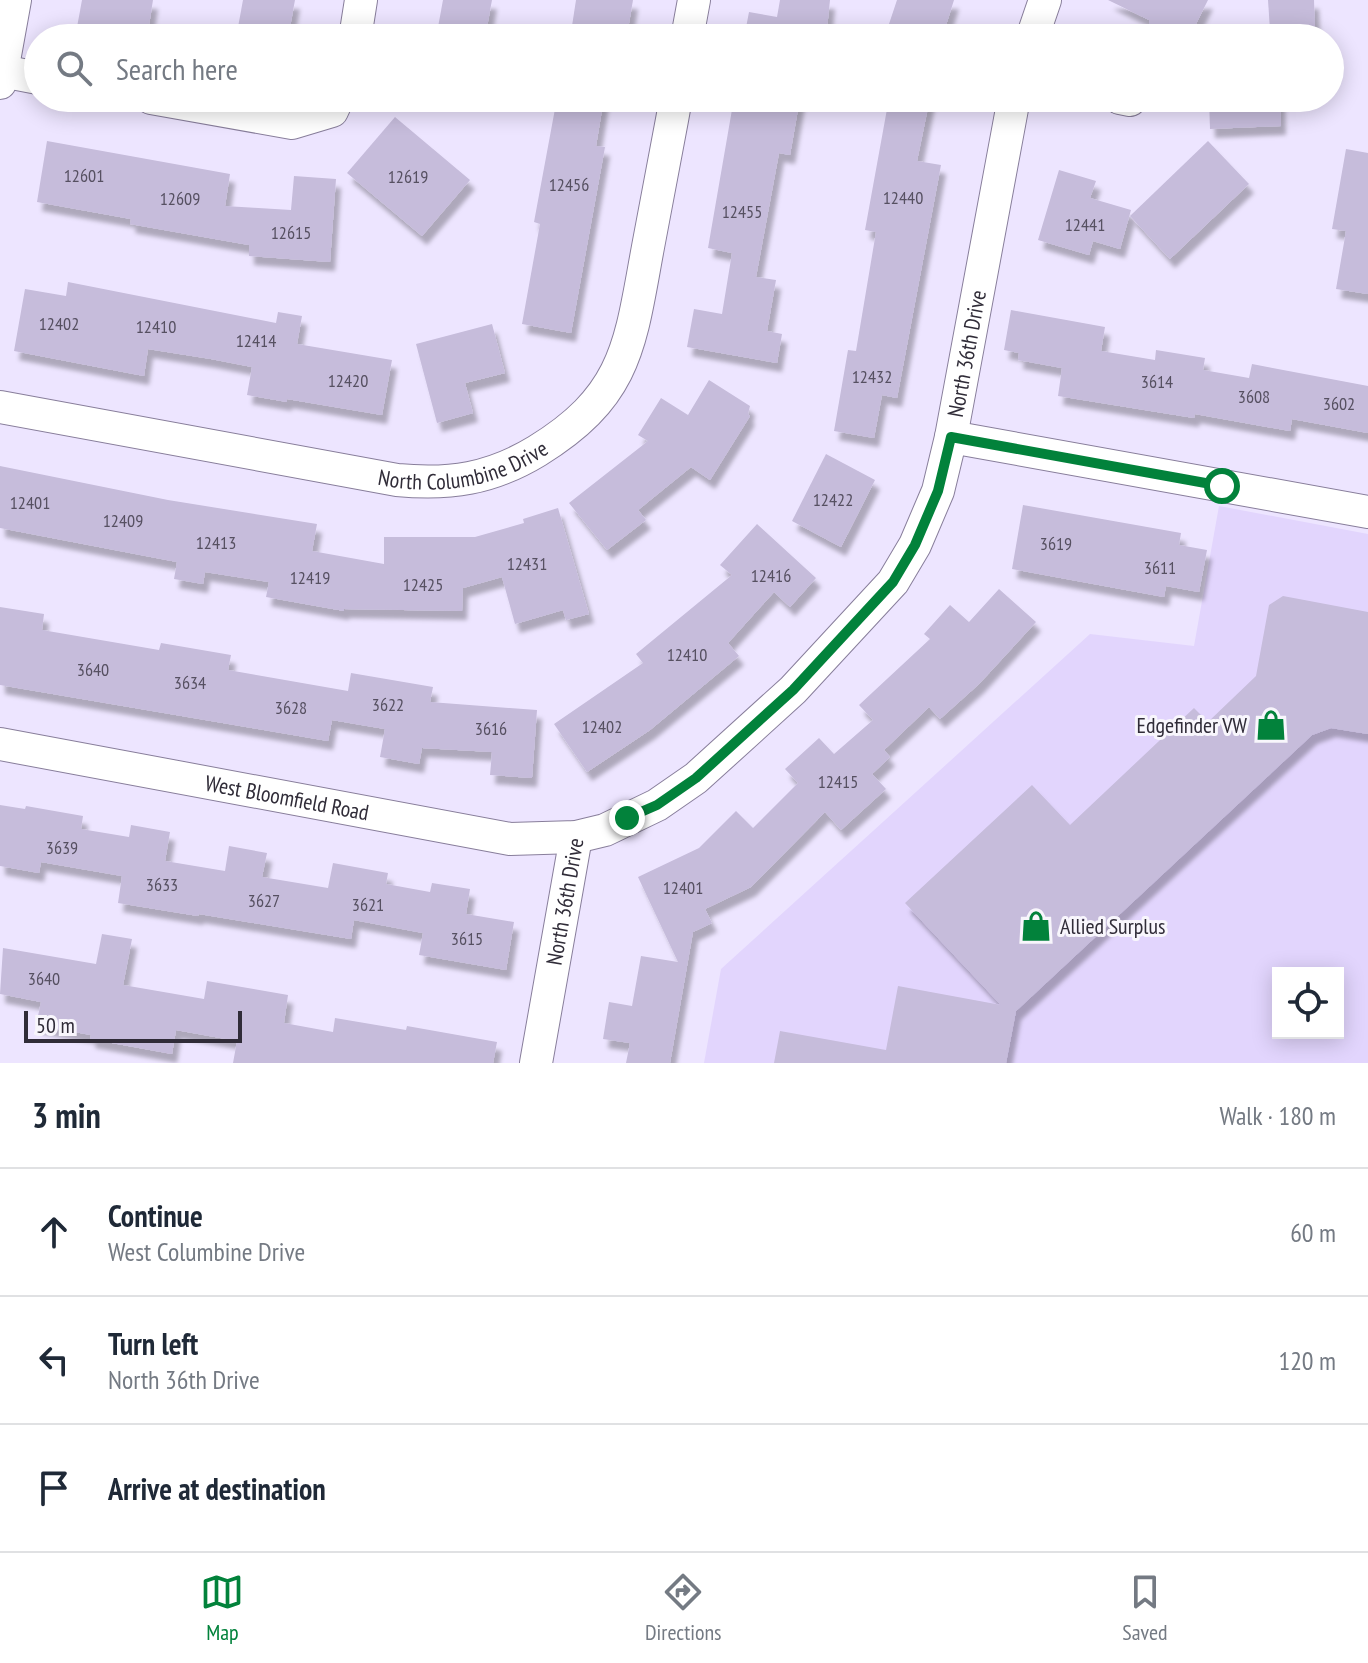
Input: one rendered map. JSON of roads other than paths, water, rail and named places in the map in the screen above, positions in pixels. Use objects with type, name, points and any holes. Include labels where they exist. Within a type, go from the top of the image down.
[{"type":"street","points":[[15,0],[1,77],[24,78]]},
{"type":"street","points":[[357,24],[361,0]]},
{"type":"street","points":[[690,24],[694,0]]},
{"type":"street","points":[[1037,24],[1045,0]]},
{"type":"street","points":[[230,112],[292,123],[329,112]]},
{"type":"street","name":"North Columbine Drive","points":[[0,407],[397,480],[436,483],[493,473],[564,434],[592,409],[614,378],[629,346],[638,308],[673,112]]},
{"type":"street","name":"North 36th Drive","points":[[536,1063],[576,837],[605,830],[657,805],[696,778],[793,690],[839,643],[893,582],[915,545],[938,491],[951,437],[1011,112]]},
{"type":"street","points":[[951,437],[1368,512]]},
{"type":"street","name":"West Bloomfield Road","points":[[0,744],[510,839],[576,837]]},
{"type":"place","name":"Edgefinder VW","points":[[1271,725]]},
{"type":"place","name":"Allied Surplus","points":[[1036,926]]}]
